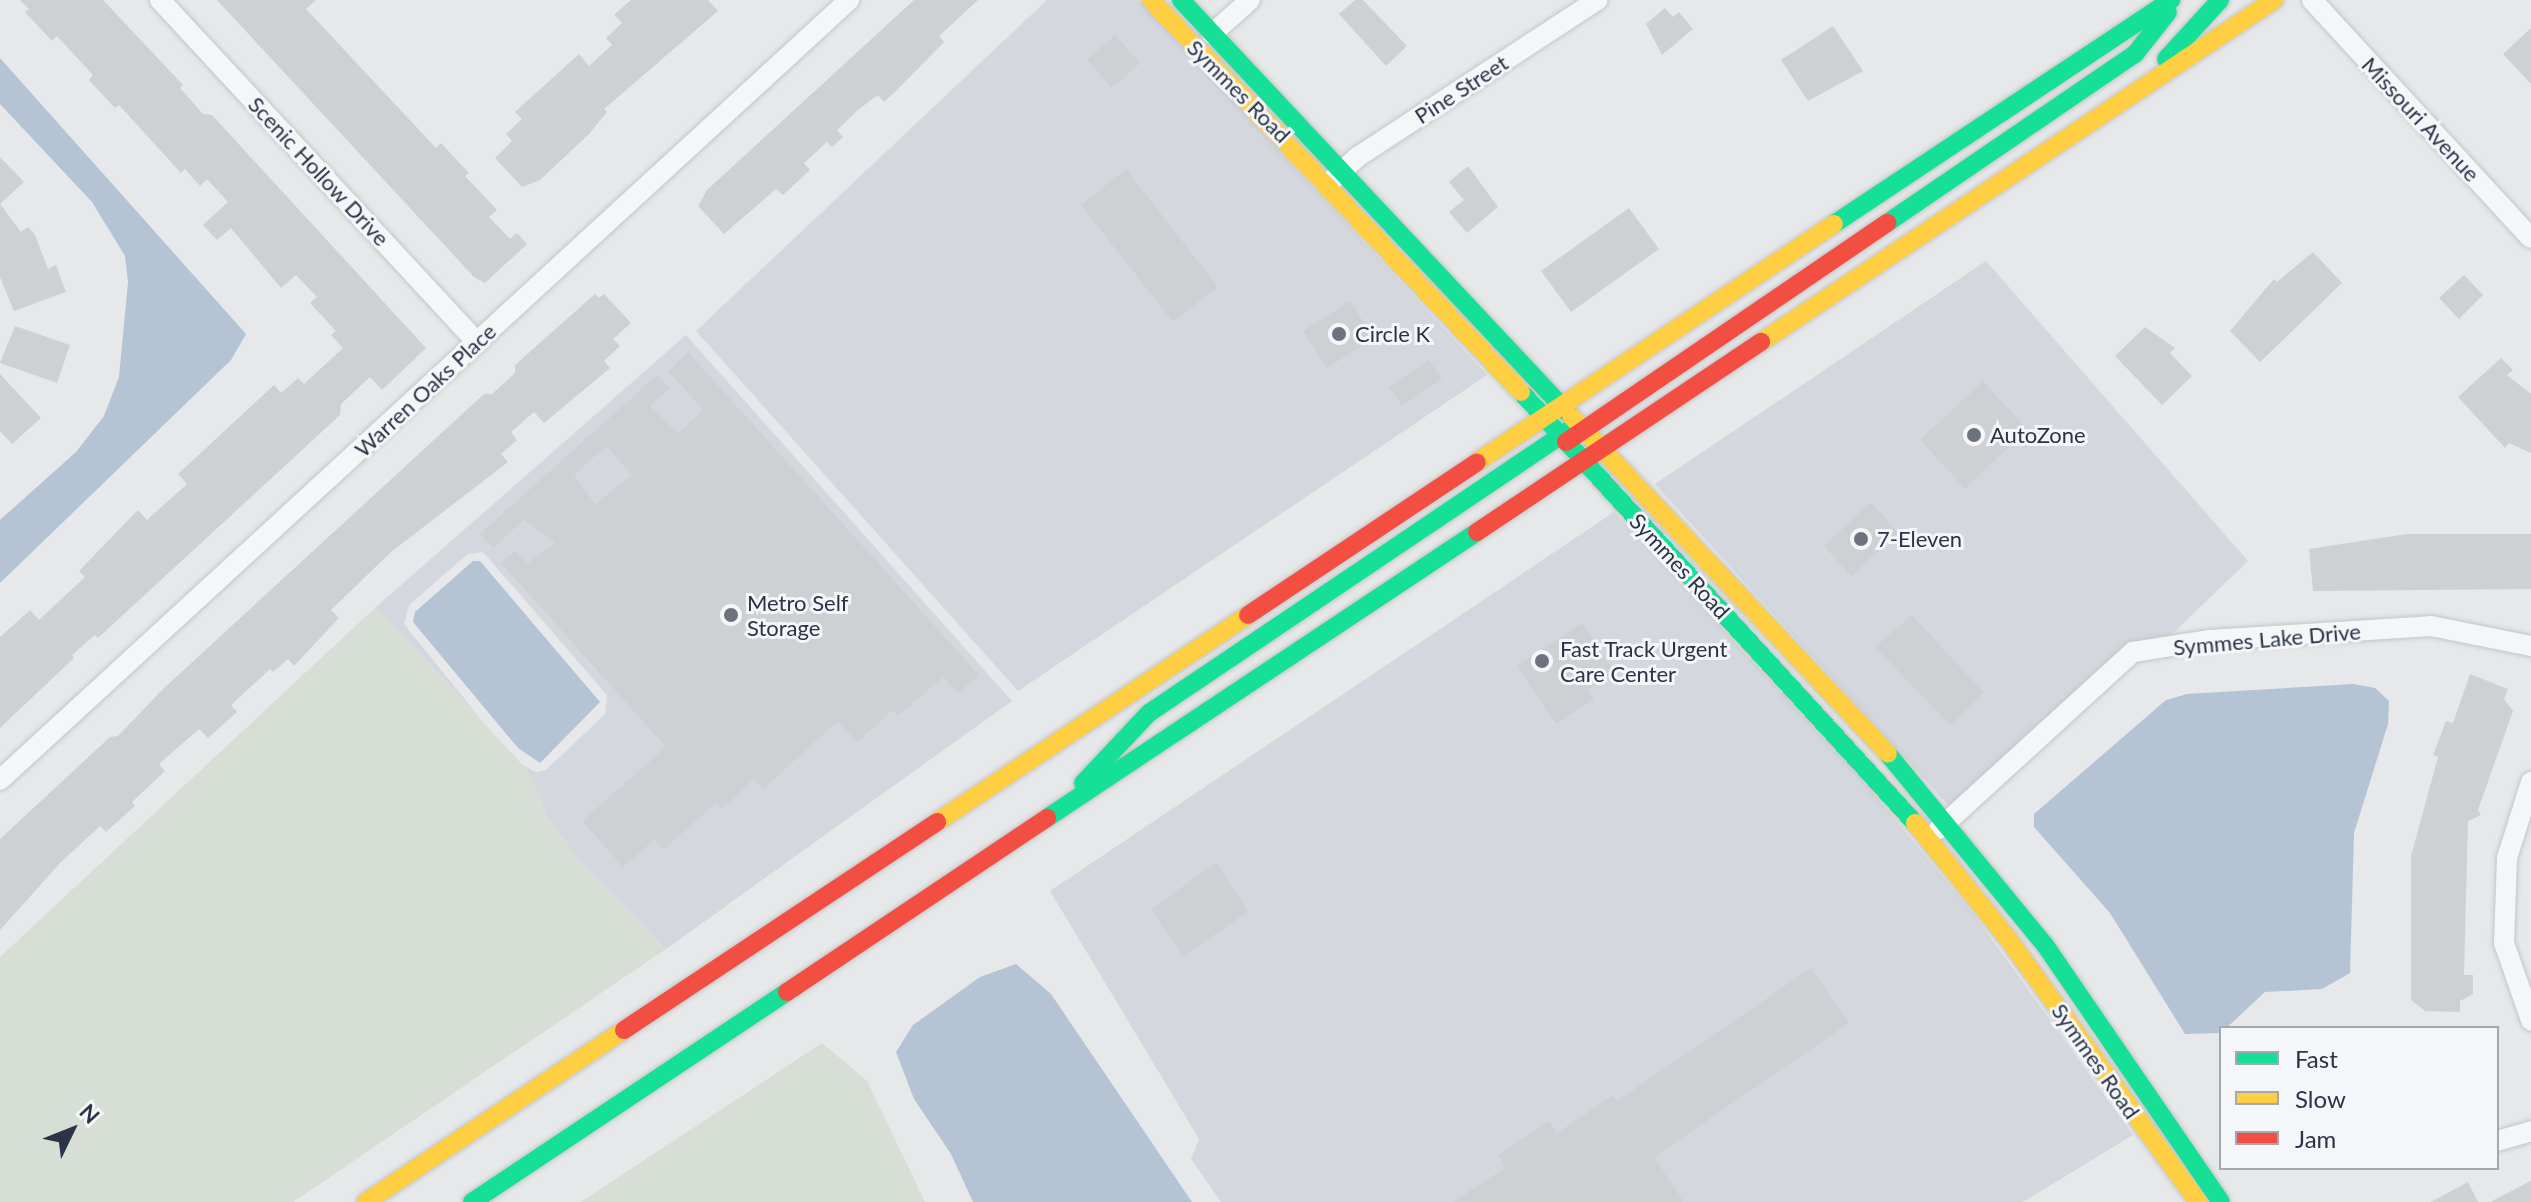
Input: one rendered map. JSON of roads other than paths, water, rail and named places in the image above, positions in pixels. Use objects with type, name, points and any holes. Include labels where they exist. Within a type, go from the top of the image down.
[{"type":"main road","name":"Symmes Road","points":[[1151,0],[1336,176],[1604,448],[1947,821],[2075,986],[2221,1202]]},
{"type":"main road","name":"Symmes Road","points":[[1181,0],[1543,416],[1928,838],[2198,1202]]},
{"type":"main road","points":[[366,1202],[2171,0]]},
{"type":"main road","points":[[1061,810],[1149,713],[1564,439],[2135,54],[2177,0]]},
{"type":"main road","points":[[2141,88],[2220,0]]},
{"type":"main road","points":[[472,1202],[2274,0]]},
{"type":"street","name":"Scenic Hollow Drive","points":[[160,0],[477,342]]},
{"type":"street","name":"Warren Oaks Place","points":[[0,780],[849,0]]},
{"type":"street","points":[[1212,34],[1250,0]]},
{"type":"street","name":"Pine Street","points":[[1336,176],[1597,0]]},
{"type":"street","name":"Missouri Avenue","points":[[2312,0],[2531,238]]},
{"type":"street","name":"Symmes Lake Drive","points":[[1928,838],[2133,652],[2210,640],[2431,626],[2531,646]]},
{"type":"street","points":[[2531,782],[2507,858],[2504,943],[2531,1020]]},
{"type":"street","points":[[2499,1140],[2531,1131]]},
{"type":"water","points":[[0,58],[246,334],[231,360],[0,583],[0,520],[76,452],[104,416],[119,377],[128,282],[125,256],[92,202],[0,104]]},
{"type":"water","points":[[473,561],[480,561],[600,702],[540,763],[518,748],[413,622],[415,612]]},
{"type":"water","points":[[2353,684],[2375,688],[2389,701],[2388,724],[2354,833],[2350,973],[2322,989],[2265,992],[2229,1026],[2219,1026],[2219,1033],[2185,1034],[2110,913],[2034,827],[2034,814],[2166,700],[2187,694]]},
{"type":"water","points":[[1016,964],[1051,994],[1192,1202],[973,1202],[951,1154],[914,1099],[896,1052],[913,1025],[980,977]]},
{"type":"place","name":"Circle K","points":[[1339,334]]},
{"type":"place","name":"AutoZone","points":[[1974,435]]},
{"type":"place","name":"7-Eleven","points":[[1861,539]]},
{"type":"place","name":"Metro Self Storage","points":[[731,615]]},
{"type":"place","name":"Fast Track Urgent Care Center","points":[[1542,661]]}]
